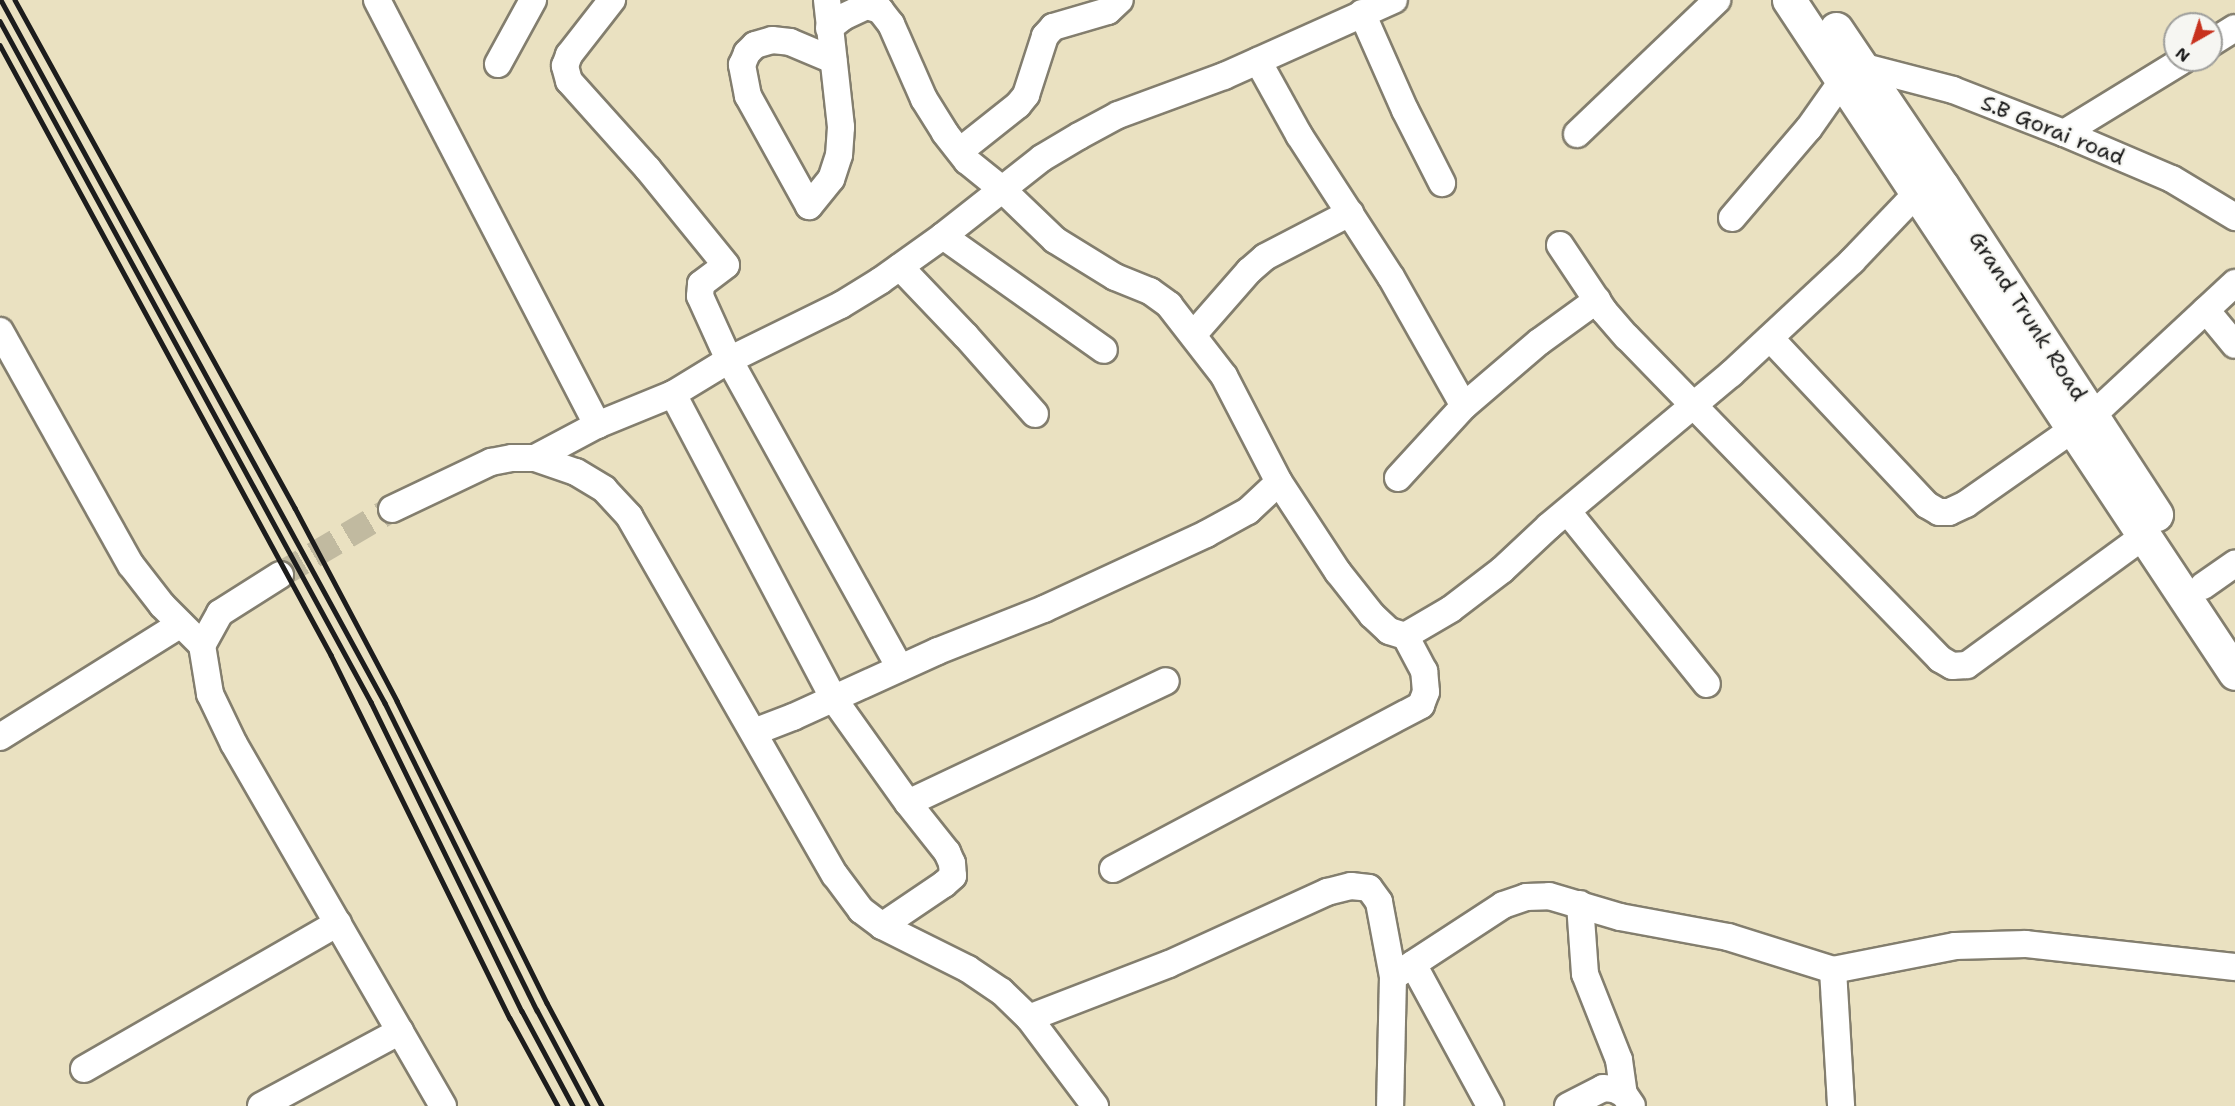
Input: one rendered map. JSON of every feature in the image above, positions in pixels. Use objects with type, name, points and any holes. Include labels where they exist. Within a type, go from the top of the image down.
[{"type":"main road","points":[[1789,0],[1852,73],[1917,192],[2083,422],[2144,536],[2235,673]]},
{"type":"main road","name":"Grand Trunk Road","points":[[1816,0],[1852,73],[2083,422],[2203,586],[2235,636]]},
{"type":"street","points":[[377,0],[597,425]]},
{"type":"street","points":[[498,64],[533,0]]},
{"type":"street","points":[[612,0],[569,56],[565,66],[567,73],[578,93],[648,169],[726,265],[701,284],[700,296],[729,360],[900,668]]},
{"type":"street","points":[[827,0],[841,127],[839,155],[831,179],[809,206],[748,96],[742,65],[747,52],[755,45],[772,40],[790,42],[833,60]]},
{"type":"street","points":[[960,151],[1018,105],[1026,95],[1045,36],[1053,27],[1108,11],[1120,0]]},
{"type":"street","points":[[392,509],[491,462],[535,458],[597,425],[673,394],[729,360],[841,305],[943,236],[1042,158],[1118,115],[1258,61],[1394,0]]},
{"type":"street","points":[[1577,134],[1717,0]]},
{"type":"street","points":[[829,28],[843,17],[867,6],[880,10],[891,24],[924,99],[945,133],[967,161],[1004,190],[1055,240],[1080,258],[1115,277],[1150,291],[1169,305],[1224,376],[1280,482],[1338,572],[1372,615],[1389,631],[1405,636],[1424,671],[1426,692],[1420,705],[1113,868]]},
{"type":"street","points":[[1362,13],[1406,110],[1443,183]]},
{"type":"street","points":[[1258,61],[1323,176],[1391,277],[1464,406]]},
{"type":"street","points":[[2064,133],[2163,72]]},
{"type":"street","points":[[1732,218],[1809,128],[1852,73]]},
{"type":"street","name":"S.B Gorai road","points":[[1852,73],[1953,90],[2064,133],[2172,179],[2235,217]]},
{"type":"street","points":[[1405,636],[1451,609],[1502,570],[1549,526],[1770,338],[1852,261],[1917,192]]},
{"type":"street","points":[[1193,335],[1249,271],[1265,257],[1350,213]]},
{"type":"street","points":[[943,236],[1104,350]]},
{"type":"street","points":[[1560,245],[1597,300],[1627,337],[1940,659],[1952,666],[1967,665],[2144,536]]},
{"type":"street","points":[[900,267],[966,336],[1035,414]]},
{"type":"street","points":[[1770,338],[1927,505],[1939,512],[1949,512],[1966,504],[2083,422],[2235,283]]},
{"type":"street","points":[[1398,478],[1464,406],[1539,342],[1597,300]]},
{"type":"street","points":[[2206,310],[2235,345]]},
{"type":"street","points":[[0,332],[131,565],[162,605],[202,645],[210,694],[234,744],[443,1106]]},
{"type":"street","points":[[673,394],[833,698],[908,803],[947,852],[952,863],[953,876],[882,926]]},
{"type":"street","points":[[535,458],[576,472],[604,489],[629,516],[835,875],[861,910],[882,926],[968,969],[1001,991],[1029,1018],[1095,1106]]},
{"type":"street","points":[[754,732],[900,668],[1044,609],[1206,534],[1248,511],[1280,482]]},
{"type":"street","points":[[1568,512],[1707,684]]},
{"type":"street","points":[[2203,586],[2235,564]]},
{"type":"street","points":[[202,645],[220,613],[280,575]]},
{"type":"street","points":[[0,737],[181,624]]},
{"type":"street","points":[[908,803],[1166,681]]},
{"type":"street","points":[[1029,1018],[1169,964],[1327,892],[1351,886],[1369,888],[1379,902],[1403,971],[1490,1106]]},
{"type":"street","points":[[1403,971],[1503,905],[1526,897],[1549,896],[1620,917],[1728,937],[1833,970],[1956,946],[2026,944],[2235,967]]},
{"type":"street","points":[[1580,904],[1586,974],[1619,1060],[1628,1100]]},
{"type":"street","points":[[84,1069],[338,923]]},
{"type":"street","points":[[1833,970],[1841,1106]]},
{"type":"street","points":[[1390,1106],[1403,971]]},
{"type":"street","points":[[261,1106],[400,1030]]},
{"type":"street","points":[[1568,1106],[1603,1088],[1614,1089],[1628,1100]]},
{"type":"tunnel","points":[[280,575],[392,509]]},
{"type":"railway","points":[[1,0],[385,703],[537,1010],[588,1106]]},
{"type":"railway","points":[[15,0],[295,508],[397,701],[547,1003],[602,1106]]},
{"type":"railway","points":[[0,21],[371,702],[522,1011],[573,1106]]},
{"type":"railway","points":[[0,45],[331,655],[510,1018],[558,1106]]}]
